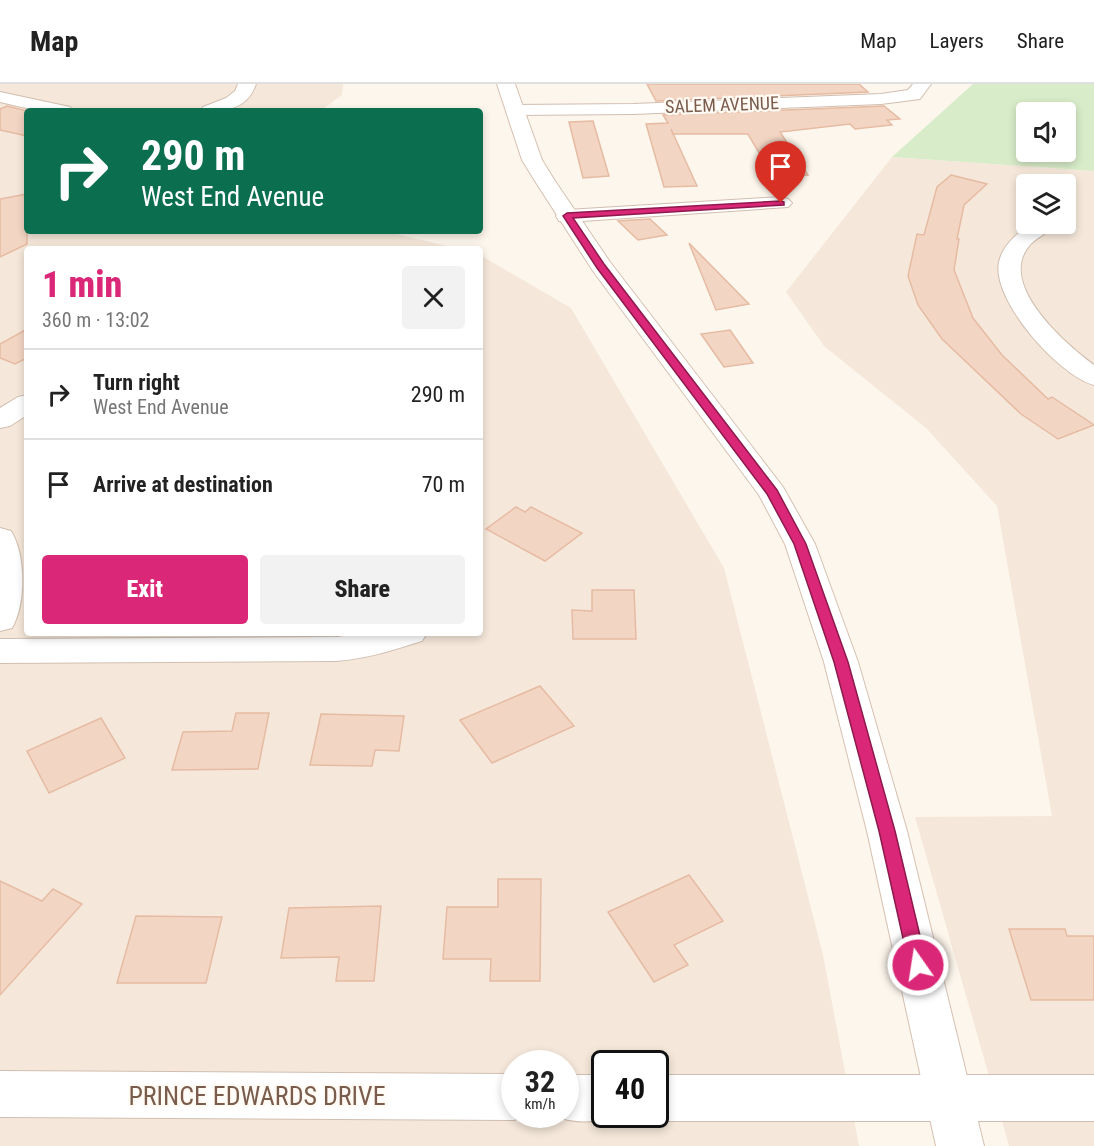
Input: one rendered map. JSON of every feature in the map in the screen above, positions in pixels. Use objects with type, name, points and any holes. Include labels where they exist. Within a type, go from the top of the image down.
[{"type":"street","points":[[216,108],[244,93],[247,84]]},
{"type":"street","name":"SALEM AVENUE","points":[[511,97],[633,109],[881,99],[914,96],[922,84]]},
{"type":"street","points":[[0,97],[50,108]]},
{"type":"street","points":[[511,97],[532,160],[567,216],[601,266],[773,493],[800,544],[841,662],[881,808],[960,1146]]},
{"type":"street","points":[[567,216],[781,203]]},
{"type":"street","points":[[1029,234],[1019,240],[1009,267],[1010,278],[1024,310],[1035,327],[1053,345],[1094,377]]},
{"type":"street","points":[[0,420],[24,405]]},
{"type":"street","points":[[0,538],[8,571],[0,620]]},
{"type":"street","points":[[0,651],[336,649],[363,647],[400,636]]},
{"type":"street","name":"PRINCE EDWARDS DRIVE","points":[[0,1094],[501,1097]]},
{"type":"street","points":[[669,1098],[949,1100],[1094,1098]]},
{"type":"shaded area","points":[[0,84],[343,84],[342,95],[324,108],[24,108],[24,234],[396,234],[447,246],[24,246],[24,636],[483,636],[483,257],[571,308],[724,568],[823,955],[859,1146],[0,1146]]},
{"type":"shaded area","points":[[892,157],[1094,171],[1094,1146],[1009,1146],[915,817],[1052,816],[997,506],[926,428],[824,346],[786,292]]},
{"type":"green space","points":[[973,84],[1094,84],[1094,171],[892,157]]},
{"type":"building","points":[[647,84],[859,84],[868,92],[656,101]]},
{"type":"building","points":[[7,106],[24,110],[24,135],[0,130],[0,109]]},
{"type":"building","points":[[884,106],[900,119],[887,120],[892,125],[855,129],[850,124],[780,132],[808,175],[773,177],[748,134],[673,134],[697,186],[664,187],[646,124],[668,123],[663,115]]},
{"type":"building","points":[[593,121],[609,176],[583,178],[569,122]]},
{"type":"building","points":[[951,175],[987,184],[964,205],[957,239],[959,239],[954,270],[973,318],[1002,355],[1048,399],[1052,397],[1094,425],[1058,439],[1021,414],[942,339],[918,305],[908,276],[917,234],[924,235],[937,187]]},
{"type":"building","points":[[24,195],[24,234],[27,234],[27,244],[0,257],[0,199]]},
{"type":"building","points":[[650,219],[667,235],[638,240],[618,221]]},
{"type":"building","points":[[689,243],[749,304],[716,310]]},
{"type":"building","points":[[730,330],[753,363],[724,367],[701,334]]},
{"type":"building","points":[[24,331],[24,360],[15,364],[0,358],[0,344]]},
{"type":"building","points":[[516,507],[525,512],[531,507],[582,533],[545,561],[486,529]]},
{"type":"building","points":[[592,590],[634,590],[636,639],[573,639],[572,610],[592,611]]},
{"type":"building","points":[[540,686],[574,726],[492,763],[460,720]]},
{"type":"building","points":[[236,713],[269,713],[258,769],[172,770],[183,732],[232,731]]},
{"type":"building","points":[[321,714],[404,716],[399,751],[375,750],[372,766],[310,765]]},
{"type":"building","points":[[101,718],[125,758],[49,793],[27,751]]},
{"type":"building","points":[[689,875],[723,921],[674,945],[688,965],[654,982],[608,912]]},
{"type":"building","points":[[498,879],[541,879],[540,981],[490,981],[491,959],[443,959],[447,907],[498,907]]},
{"type":"building","points":[[0,881],[42,901],[53,889],[82,904],[0,995]]},
{"type":"building","points":[[381,906],[374,981],[336,981],[339,957],[281,958],[289,908]]},
{"type":"building","points":[[136,916],[222,917],[206,983],[117,983]]},
{"type":"building","points":[[1009,929],[1065,929],[1067,936],[1094,936],[1094,1000],[1031,1000]]},
{"type":"route","points":[[781,203],[567,216],[601,266],[773,493],[800,544],[841,662],[887,831],[918,965]]}]
